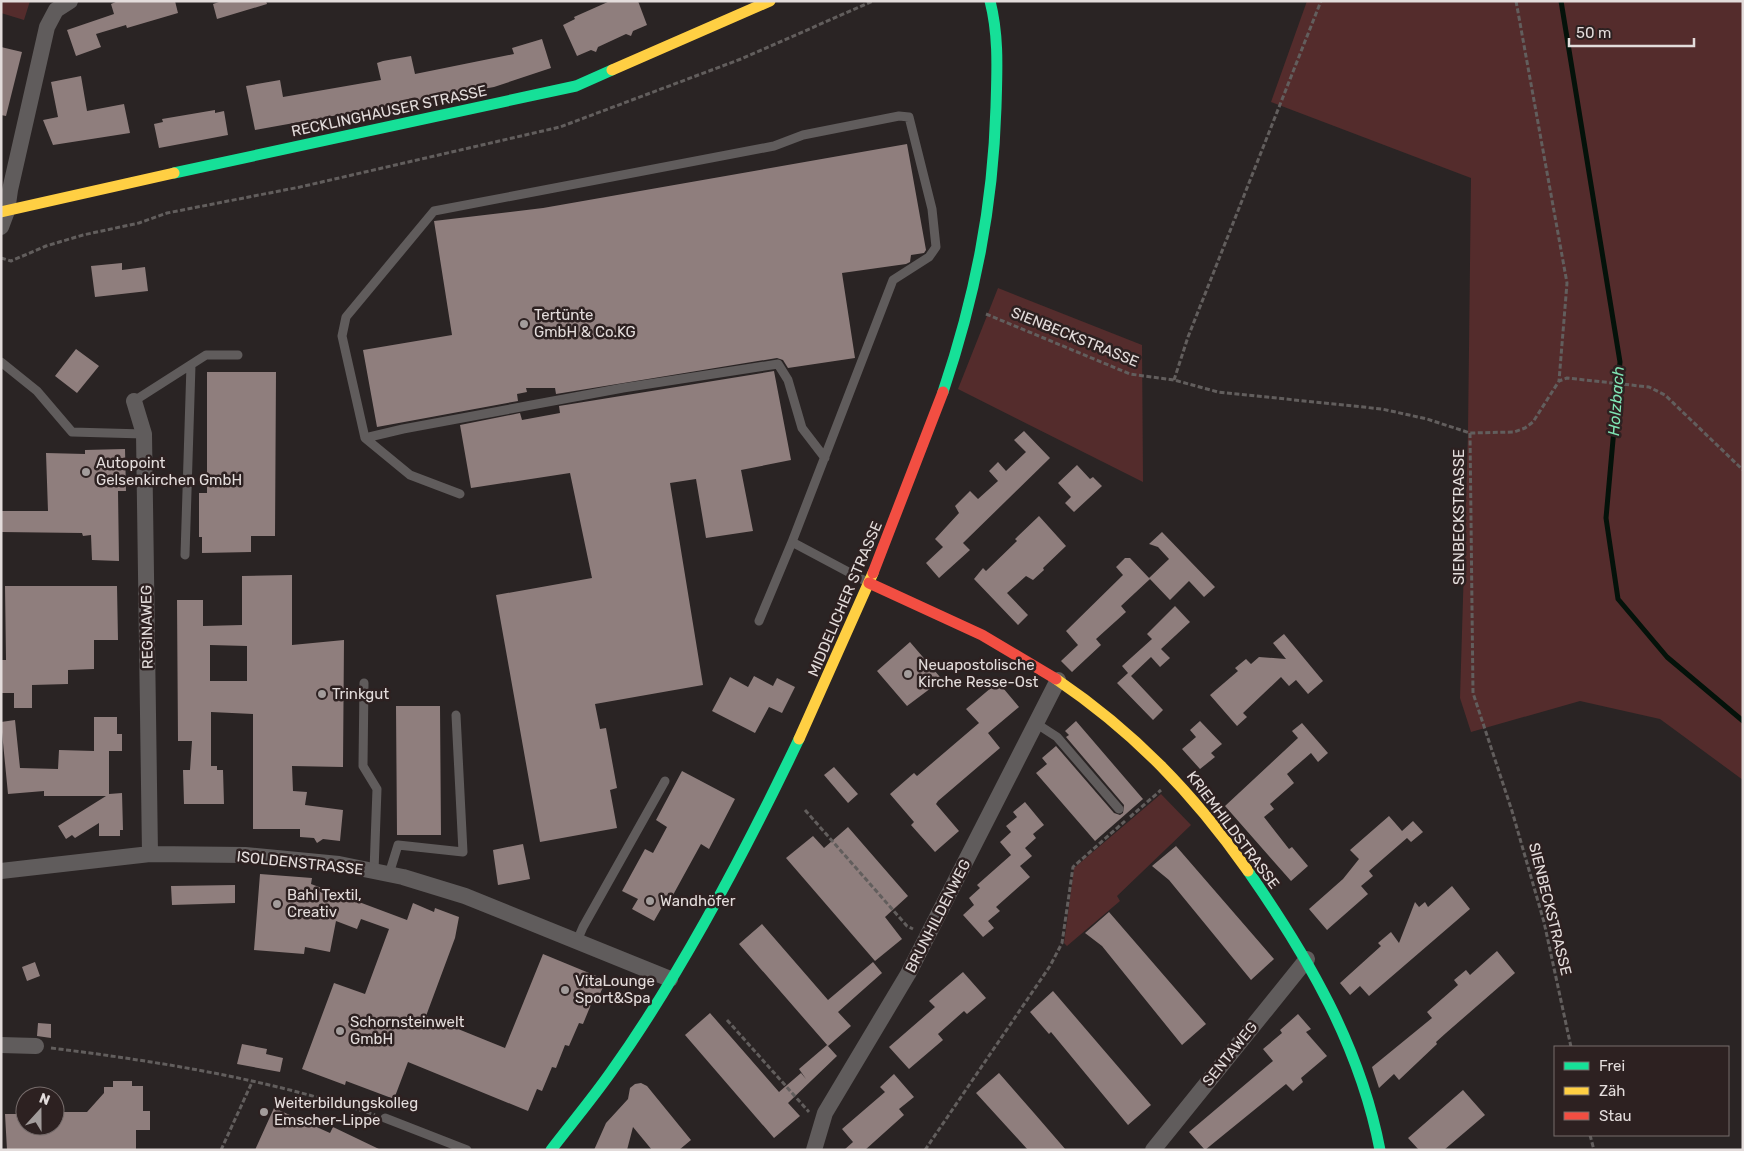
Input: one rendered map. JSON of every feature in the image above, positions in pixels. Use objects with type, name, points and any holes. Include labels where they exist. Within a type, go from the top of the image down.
[{"type":"street","points":[[1,227],[47,27],[56,10],[70,1]]},
{"type":"street","name":"RECKLINGHAUSER STRASSE","points":[[4,211],[247,156],[576,86],[770,1]]},
{"type":"street","name":"MIDDELICHER STRASSE","points":[[551,1150],[611,1072],[670,979],[717,899],[814,709],[869,583],[921,451],[970,307],[985,231],[995,155],[997,63],[994,15],[990,1]]},
{"type":"street","name":"REGINAWEG","points":[[134,402],[144,434],[150,854]]},
{"type":"street","name":"KRIEMHILDSTRASSE","points":[[869,583],[959,622],[997,642],[1058,680],[1150,752],[1174,778],[1209,818],[1253,877],[1307,959],[1344,1034],[1374,1114],[1380,1150]]},
{"type":"street","name":"BRUNHILDENWEG","points":[[814,1150],[825,1113],[908,974],[1058,680]]},
{"type":"street","name":"ISOLDENSTRASSE","points":[[1,871],[150,854],[245,855],[339,864],[382,873],[465,896],[670,979]]},
{"type":"street","name":"SENTAWEG","points":[[1154,1150],[1307,959]]},
{"type":"street","points":[[1,1045],[36,1046]]},
{"type":"lane","points":[[460,494],[410,475],[365,438],[342,336],[346,318],[434,211],[765,148],[803,134],[899,116],[909,117],[932,209],[936,247],[929,257],[893,280],[792,542],[759,621]]},
{"type":"lane","points":[[134,402],[206,355],[238,355]]},
{"type":"lane","points":[[1,362],[37,391],[72,432],[144,434]]},
{"type":"lane","points":[[365,438],[403,429],[623,388],[778,364],[788,380],[802,428],[824,458]]},
{"type":"lane","points":[[186,556],[191,365]]},
{"type":"lane","points":[[792,542],[869,583]]},
{"type":"lane","points":[[364,683],[363,766],[377,789],[382,873]]},
{"type":"lane","points":[[382,873],[398,845],[463,852],[456,715]]},
{"type":"lane","points":[[1037,724],[1057,737],[1119,809]]},
{"type":"lane","points":[[577,941],[665,780]]},
{"type":"lane","points":[[385,1118],[467,1150]]},
{"type":"path","points":[[1,258],[11,261],[46,246],[83,235],[139,223],[167,214],[300,187],[560,127],[741,59],[873,1]]},
{"type":"path","points":[[1174,380],[1188,337],[1321,1]]},
{"type":"path","points":[[1470,433],[1514,432],[1525,428],[1534,422],[1558,381],[1567,283],[1516,1]]},
{"type":"path","name":"SIENBECKSTRASSE","points":[[970,307],[1130,374],[1174,380],[1227,394],[1382,409],[1427,419],[1470,433],[1473,693],[1512,811],[1544,922],[1572,1046]]},
{"type":"path","points":[[1558,381],[1576,379],[1649,387],[1665,395],[1743,470]]},
{"type":"path","points":[[925,1150],[1054,958],[1062,943],[1073,866],[1174,778]]},
{"type":"path","points":[[805,810],[907,926],[927,936]]},
{"type":"path","points":[[727,1020],[821,1126]]},
{"type":"path","points":[[36,1046],[154,1061],[253,1079],[320,1096],[385,1118]]},
{"type":"path","points":[[221,1150],[253,1079]]},
{"type":"path","points":[[1590,1136],[1594,1150]]},
{"type":"shaded area","points":[[1,1],[30,1],[24,20],[1,13]]},
{"type":"shaded area","points":[[1307,1],[1743,1],[1743,780],[1660,719],[1580,701],[1471,732],[1460,698],[1468,433],[1471,178],[1271,102]]},
{"type":"shaded area","points":[[998,288],[1142,345],[1143,482],[958,389]]},
{"type":"shaded area","points":[[1161,794],[1191,825],[1117,896],[1120,901],[1067,946],[1064,943],[1074,868]]},
{"type":"building","points":[[118,1],[175,1],[178,13],[127,28],[126,25],[96,34],[101,47],[76,56],[67,30],[114,14],[111,4]]},
{"type":"building","points":[[222,1],[266,1],[267,4],[217,19],[213,4]]},
{"type":"building","points":[[610,1],[638,1],[647,25],[633,31],[631,36],[626,34],[598,47],[596,52],[591,50],[577,56],[563,25],[575,19],[574,17]]},
{"type":"building","points":[[542,39],[551,68],[494,87],[255,130],[246,86],[280,80],[283,97],[381,80],[377,63],[383,61],[411,56],[415,74],[514,54],[512,48]]},
{"type":"building","points":[[1,47],[22,52],[6,116],[1,115]]},
{"type":"building","points":[[81,76],[87,111],[124,104],[130,133],[53,145],[43,120],[58,117],[51,82]]},
{"type":"building","points":[[215,110],[215,113],[224,111],[228,135],[159,148],[154,124],[163,122],[162,119]]},
{"type":"building","points":[[907,144],[926,250],[924,253],[911,255],[910,262],[906,264],[842,273],[855,358],[788,368],[783,360],[777,358],[556,394],[555,388],[526,388],[527,392],[517,394],[518,401],[377,427],[363,350],[452,335],[434,221],[543,208]]},
{"type":"building","points":[[122,263],[122,270],[145,267],[148,291],[95,297],[91,266]]},
{"type":"building","points":[[76,349],[99,366],[77,393],[55,376]]},
{"type":"building","points":[[774,371],[791,460],[741,470],[753,531],[706,538],[696,479],[670,483],[703,685],[595,704],[600,729],[606,728],[617,788],[610,790],[617,828],[540,842],[496,595],[592,578],[570,473],[471,488],[460,425],[520,413],[522,420],[560,413],[559,406]]},
{"type":"building","points":[[207,372],[276,372],[275,536],[251,536],[251,552],[202,553],[202,537],[199,537],[199,493],[207,493]]},
{"type":"building","points":[[1024,431],[1050,458],[963,543],[970,550],[939,578],[926,563],[943,547],[935,539],[959,513],[955,506],[970,491],[978,499],[998,481],[989,471],[998,462],[1006,471],[1026,452],[1014,440]]},
{"type":"building","points":[[125,449],[126,491],[118,491],[119,561],[92,560],[91,535],[83,536],[82,533],[1,532],[1,511],[48,511],[46,453],[85,454],[85,450]]},
{"type":"building","points":[[1077,465],[1090,479],[1093,477],[1102,486],[1074,512],[1065,503],[1071,497],[1058,483]]},
{"type":"building","points":[[1039,516],[1066,546],[1033,580],[1026,576],[1007,593],[1028,615],[1018,625],[974,579],[983,568],[986,571],[1017,541],[1015,539]]},
{"type":"building","points":[[1162,532],[1215,587],[1204,597],[1189,581],[1170,600],[1149,578],[1169,559],[1158,547],[1149,544]]},
{"type":"building","points":[[1125,558],[1130,558],[1150,579],[1121,606],[1126,612],[1096,639],[1101,645],[1072,672],[1061,661],[1078,645],[1066,631],[1123,575],[1116,567]]},
{"type":"building","points":[[292,575],[292,645],[344,640],[343,767],[292,766],[293,791],[307,792],[305,805],[343,810],[340,841],[323,839],[317,843],[314,838],[300,837],[300,829],[253,829],[253,714],[211,712],[211,766],[217,766],[217,770],[223,770],[224,804],[184,804],[183,770],[190,770],[192,741],[178,741],[177,600],[203,600],[203,626],[242,625],[242,576]],"holes":[[[210,645],[247,646],[247,681],[210,681]]]},
{"type":"building","points":[[5,586],[117,586],[118,640],[94,640],[94,669],[68,670],[68,684],[32,685],[32,708],[14,708],[14,693],[1,693],[1,660],[6,660]]},
{"type":"building","points":[[1175,606],[1190,622],[1161,649],[1170,658],[1160,667],[1151,657],[1131,676],[1163,710],[1153,720],[1117,683],[1128,673],[1122,666],[1152,639],[1147,634]]},
{"type":"building","points":[[1284,634],[1323,681],[1308,694],[1296,680],[1289,686],[1281,677],[1243,713],[1247,717],[1237,726],[1210,695],[1238,671],[1235,668],[1246,659],[1251,664],[1259,657],[1286,659],[1273,643]]},
{"type":"building","name":"Neuapostolische Kirche Resse-Ost","points":[[910,642],[940,677],[933,683],[935,685],[907,706],[877,671]]},
{"type":"building","points":[[754,676],[773,686],[777,678],[795,687],[782,713],[769,707],[755,733],[712,711],[730,677],[748,687]]},
{"type":"building","points":[[998,682],[1019,707],[988,733],[1000,748],[936,804],[959,831],[935,852],[911,825],[914,822],[890,794],[914,773],[917,776],[979,723],[966,709]]},
{"type":"building","points":[[396,706],[440,706],[441,835],[397,835]]},
{"type":"building","points":[[94,717],[117,717],[117,734],[122,734],[122,751],[109,751],[109,794],[122,793],[123,830],[120,830],[120,836],[99,836],[99,823],[75,838],[72,835],[66,839],[58,826],[106,796],[44,796],[44,791],[8,794],[1,722],[15,720],[20,768],[58,769],[59,750],[94,751]]},
{"type":"building","points":[[1076,721],[1143,799],[1095,841],[1036,773],[1047,764],[1042,758],[1056,746],[1114,813],[1120,815],[1123,813],[1124,805],[1066,737],[1069,735],[1065,731]]},
{"type":"building","points":[[1200,721],[1222,744],[1211,753],[1215,757],[1200,769],[1182,749],[1196,737],[1190,730]]},
{"type":"building","points":[[1302,723],[1328,753],[1318,762],[1311,753],[1287,774],[1294,783],[1270,804],[1274,809],[1264,817],[1289,849],[1292,847],[1308,866],[1291,881],[1225,806],[1298,738],[1292,731]]},
{"type":"building","points":[[834,767],[858,794],[848,803],[824,775]]},
{"type":"building","points":[[682,771],[735,799],[709,849],[701,844],[673,895],[670,893],[654,921],[632,909],[638,899],[622,891],[645,849],[653,853],[667,827],[656,820]]},
{"type":"building","points":[[1025,802],[1044,825],[1033,834],[1036,838],[1025,848],[1032,856],[1020,866],[1030,877],[996,907],[1000,911],[988,921],[994,928],[983,937],[963,915],[974,905],[969,898],[980,888],[977,885],[1011,855],[1000,842],[1011,832],[1006,826],[1017,817],[1013,812]]},
{"type":"building","points":[[1389,816],[1402,831],[1413,821],[1423,832],[1411,842],[1407,838],[1369,871],[1373,876],[1361,886],[1368,894],[1327,930],[1309,909],[1343,879],[1359,859],[1350,850]]},
{"type":"building","points":[[848,827],[908,896],[885,917],[902,939],[875,961],[786,858],[813,836],[824,848]]},
{"type":"building","points":[[523,844],[530,879],[498,885],[493,850]]},
{"type":"building","points":[[1176,846],[1274,959],[1251,980],[1169,880],[1152,866]]},
{"type":"building","points":[[260,874],[312,878],[311,884],[407,920],[413,903],[434,912],[435,908],[459,917],[455,938],[426,1016],[505,1048],[543,954],[606,980],[596,1003],[592,1002],[583,1024],[579,1023],[569,1046],[565,1045],[556,1068],[552,1067],[542,1091],[537,1089],[528,1111],[408,1062],[394,1099],[346,1081],[345,1085],[302,1069],[334,983],[365,994],[389,929],[361,919],[357,929],[336,921],[330,952],[305,947],[304,954],[254,950]]},
{"type":"building","points":[[235,885],[235,903],[172,905],[171,886]]},
{"type":"building","points":[[1452,886],[1470,909],[1369,996],[1360,986],[1350,995],[1340,983],[1381,946],[1378,943],[1391,932],[1399,943],[1415,902],[1419,907],[1425,902],[1428,907]]},
{"type":"building","points":[[1109,912],[1206,1024],[1182,1045],[1102,946],[1085,933]]},
{"type":"building","points":[[762,924],[828,1000],[873,962],[882,973],[838,1012],[851,1026],[828,1046],[739,944]]},
{"type":"building","points":[[1497,951],[1515,973],[1436,1042],[1437,1044],[1399,1080],[1394,1074],[1379,1088],[1372,1067],[1432,1018],[1427,1012],[1458,985],[1454,980],[1466,970],[1470,975]]},
{"type":"building","points":[[35,962],[40,976],[27,981],[22,967]]},
{"type":"building","points":[[963,972],[986,998],[967,1014],[964,1011],[938,1034],[943,1040],[909,1069],[889,1047],[935,1007],[929,1001]]},
{"type":"building","points":[[1053,991],[1151,1105],[1128,1125],[1051,1032],[1049,1034],[1030,1012]]},
{"type":"building","points":[[710,1013],[779,1092],[801,1073],[806,1079],[799,1069],[827,1045],[837,1056],[788,1103],[800,1116],[774,1138],[685,1035]]},
{"type":"building","points":[[1298,1014],[1311,1029],[1306,1032],[1327,1056],[1301,1078],[1303,1082],[1293,1091],[1286,1084],[1205,1150],[1189,1132],[1273,1061],[1263,1049],[1282,1033],[1280,1030]]},
{"type":"building","points":[[38,1023],[51,1024],[51,1038],[37,1036]]},
{"type":"building","points":[[242,1044],[267,1049],[266,1054],[283,1058],[280,1072],[237,1064]]},
{"type":"building","points":[[999,1073],[1066,1150],[1028,1150],[976,1093]]},
{"type":"building","points":[[894,1074],[914,1097],[899,1109],[904,1115],[865,1150],[844,1150],[853,1142],[842,1129],[885,1092],[880,1087]]},
{"type":"building","points":[[113,1081],[132,1081],[132,1086],[143,1086],[143,1111],[150,1111],[150,1130],[136,1130],[136,1150],[7,1150],[5,1114],[15,1114],[15,1136],[65,1136],[65,1112],[87,1112],[104,1093],[104,1087],[113,1087]]},
{"type":"building","points":[[641,1083],[647,1086],[691,1140],[679,1150],[652,1150],[633,1127],[627,1150],[594,1150],[606,1123],[628,1099],[630,1088],[635,1084]]},
{"type":"building","points":[[1463,1090],[1485,1115],[1444,1150],[1419,1150],[1408,1138]]},
{"type":"building","points":[[274,1108],[330,1133],[333,1127],[381,1150],[255,1150]]},
{"type":"waterway","name":"Holzbach","points":[[1561,1],[1620,362],[1606,518],[1618,599],[1667,657],[1743,721]]},
{"type":"traffic: fast","points":[[943,392],[973,286],[991,180],[997,67],[995,27],[990,1]]},
{"type":"traffic: fast","points":[[174,173],[576,86],[612,70]]},
{"type":"traffic: fast","points":[[551,1150],[589,1102],[638,1033],[688,952],[735,867],[799,739]]},
{"type":"traffic: fast","points":[[1248,871],[1291,936],[1329,1004],[1359,1075],[1371,1112],[1380,1150]]},
{"type":"traffic: slow","points":[[612,70],[770,1]]},
{"type":"traffic: slow","points":[[1,212],[174,173]]},
{"type":"traffic: slow","points":[[799,739],[873,573]]},
{"type":"traffic: slow","points":[[1056,679],[1137,742],[1184,790],[1248,871]]},
{"type":"traffic: jam","points":[[873,573],[943,392]]},
{"type":"traffic: jam","points":[[869,583],[982,635],[1056,679]]},
{"type":"place","name":"Tertünte GmbH & Co.KG","points":[[524,324]]},
{"type":"place","name":"Autopoint Gelsenkirchen GmbH","points":[[86,472]]},
{"type":"place","name":"Neuapostolische Kirche Resse-Ost","points":[[908,674]]},
{"type":"place","name":"Trinkgut","points":[[322,694]]},
{"type":"place","name":"Wandhöfer","points":[[650,901]]},
{"type":"place","name":"Bahl Textil, Creativ","points":[[277,904]]},
{"type":"place","name":"VitaLounge Sport&Spa","points":[[565,990]]},
{"type":"place","name":"Schornsteinwelt GmbH","points":[[340,1031]]},
{"type":"place","name":"Weiterbildungskolleg Emscher-Lippe","points":[[264,1112]]}]
